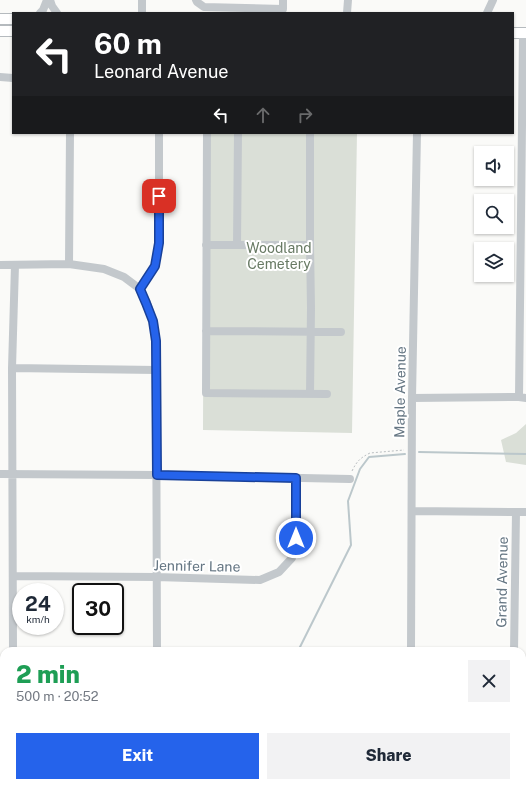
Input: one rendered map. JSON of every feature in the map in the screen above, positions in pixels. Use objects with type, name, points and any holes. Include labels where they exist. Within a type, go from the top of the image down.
[{"type":"main road","points":[[0,19],[12,19]]},
{"type":"main road","points":[[0,31],[12,31]]},
{"type":"street","points":[[41,12],[47,0]]},
{"type":"street","points":[[50,0],[56,12]]},
{"type":"street","points":[[142,0],[142,12]]},
{"type":"street","points":[[196,0],[204,7],[283,9],[283,0]]},
{"type":"street","points":[[348,0],[348,12]]},
{"type":"street","points":[[487,12],[493,0]]},
{"type":"street","points":[[412,398],[522,398],[522,91],[524,54],[521,33]]},
{"type":"street","points":[[0,77],[12,78]]},
{"type":"street","points":[[514,91],[522,91]]},
{"type":"street","points":[[69,264],[70,134]]},
{"type":"street","points":[[140,289],[155,266],[159,243],[159,134]]},
{"type":"street","points":[[207,134],[206,393],[327,394]]},
{"type":"street","points":[[237,245],[238,134]]},
{"type":"street","points":[[310,134],[310,245],[312,308],[310,394]]},
{"type":"street","name":"Maple Avenue","points":[[411,647],[412,398],[417,134]]},
{"type":"street","points":[[206,245],[310,245]]},
{"type":"street","points":[[0,265],[69,264],[104,269],[124,277],[140,289],[146,303],[153,321],[156,341],[157,647]]},
{"type":"street","points":[[13,647],[12,368],[15,265]]},
{"type":"street","points":[[206,331],[341,332]]},
{"type":"street","points":[[12,368],[156,370]]},
{"type":"street","points":[[0,474],[157,475],[350,479]]},
{"type":"street","name":"Jennifer Lane","points":[[12,576],[260,580],[279,572],[292,558],[296,538],[296,478]]},
{"type":"street","points":[[412,511],[526,512]]},
{"type":"street","name":"Grand Avenue","points":[[514,647],[516,512]]},
{"type":"path","points":[[350,479],[360,458],[370,453],[412,449]]},
{"type":"green space","name":"Woodland Cemetery","points":[[204,134],[357,134],[352,433],[203,430]]},
{"type":"green space","points":[[526,424],[526,465],[506,462],[501,440],[516,433]]},
{"type":"waterway","points":[[419,452],[526,454]]},
{"type":"waterway","points":[[300,647],[351,545],[348,501],[360,469],[369,457],[405,454]]},
{"type":"route","points":[[159,196],[159,243],[155,266],[140,289],[153,321],[156,341],[157,475],[296,478],[296,538]]}]
